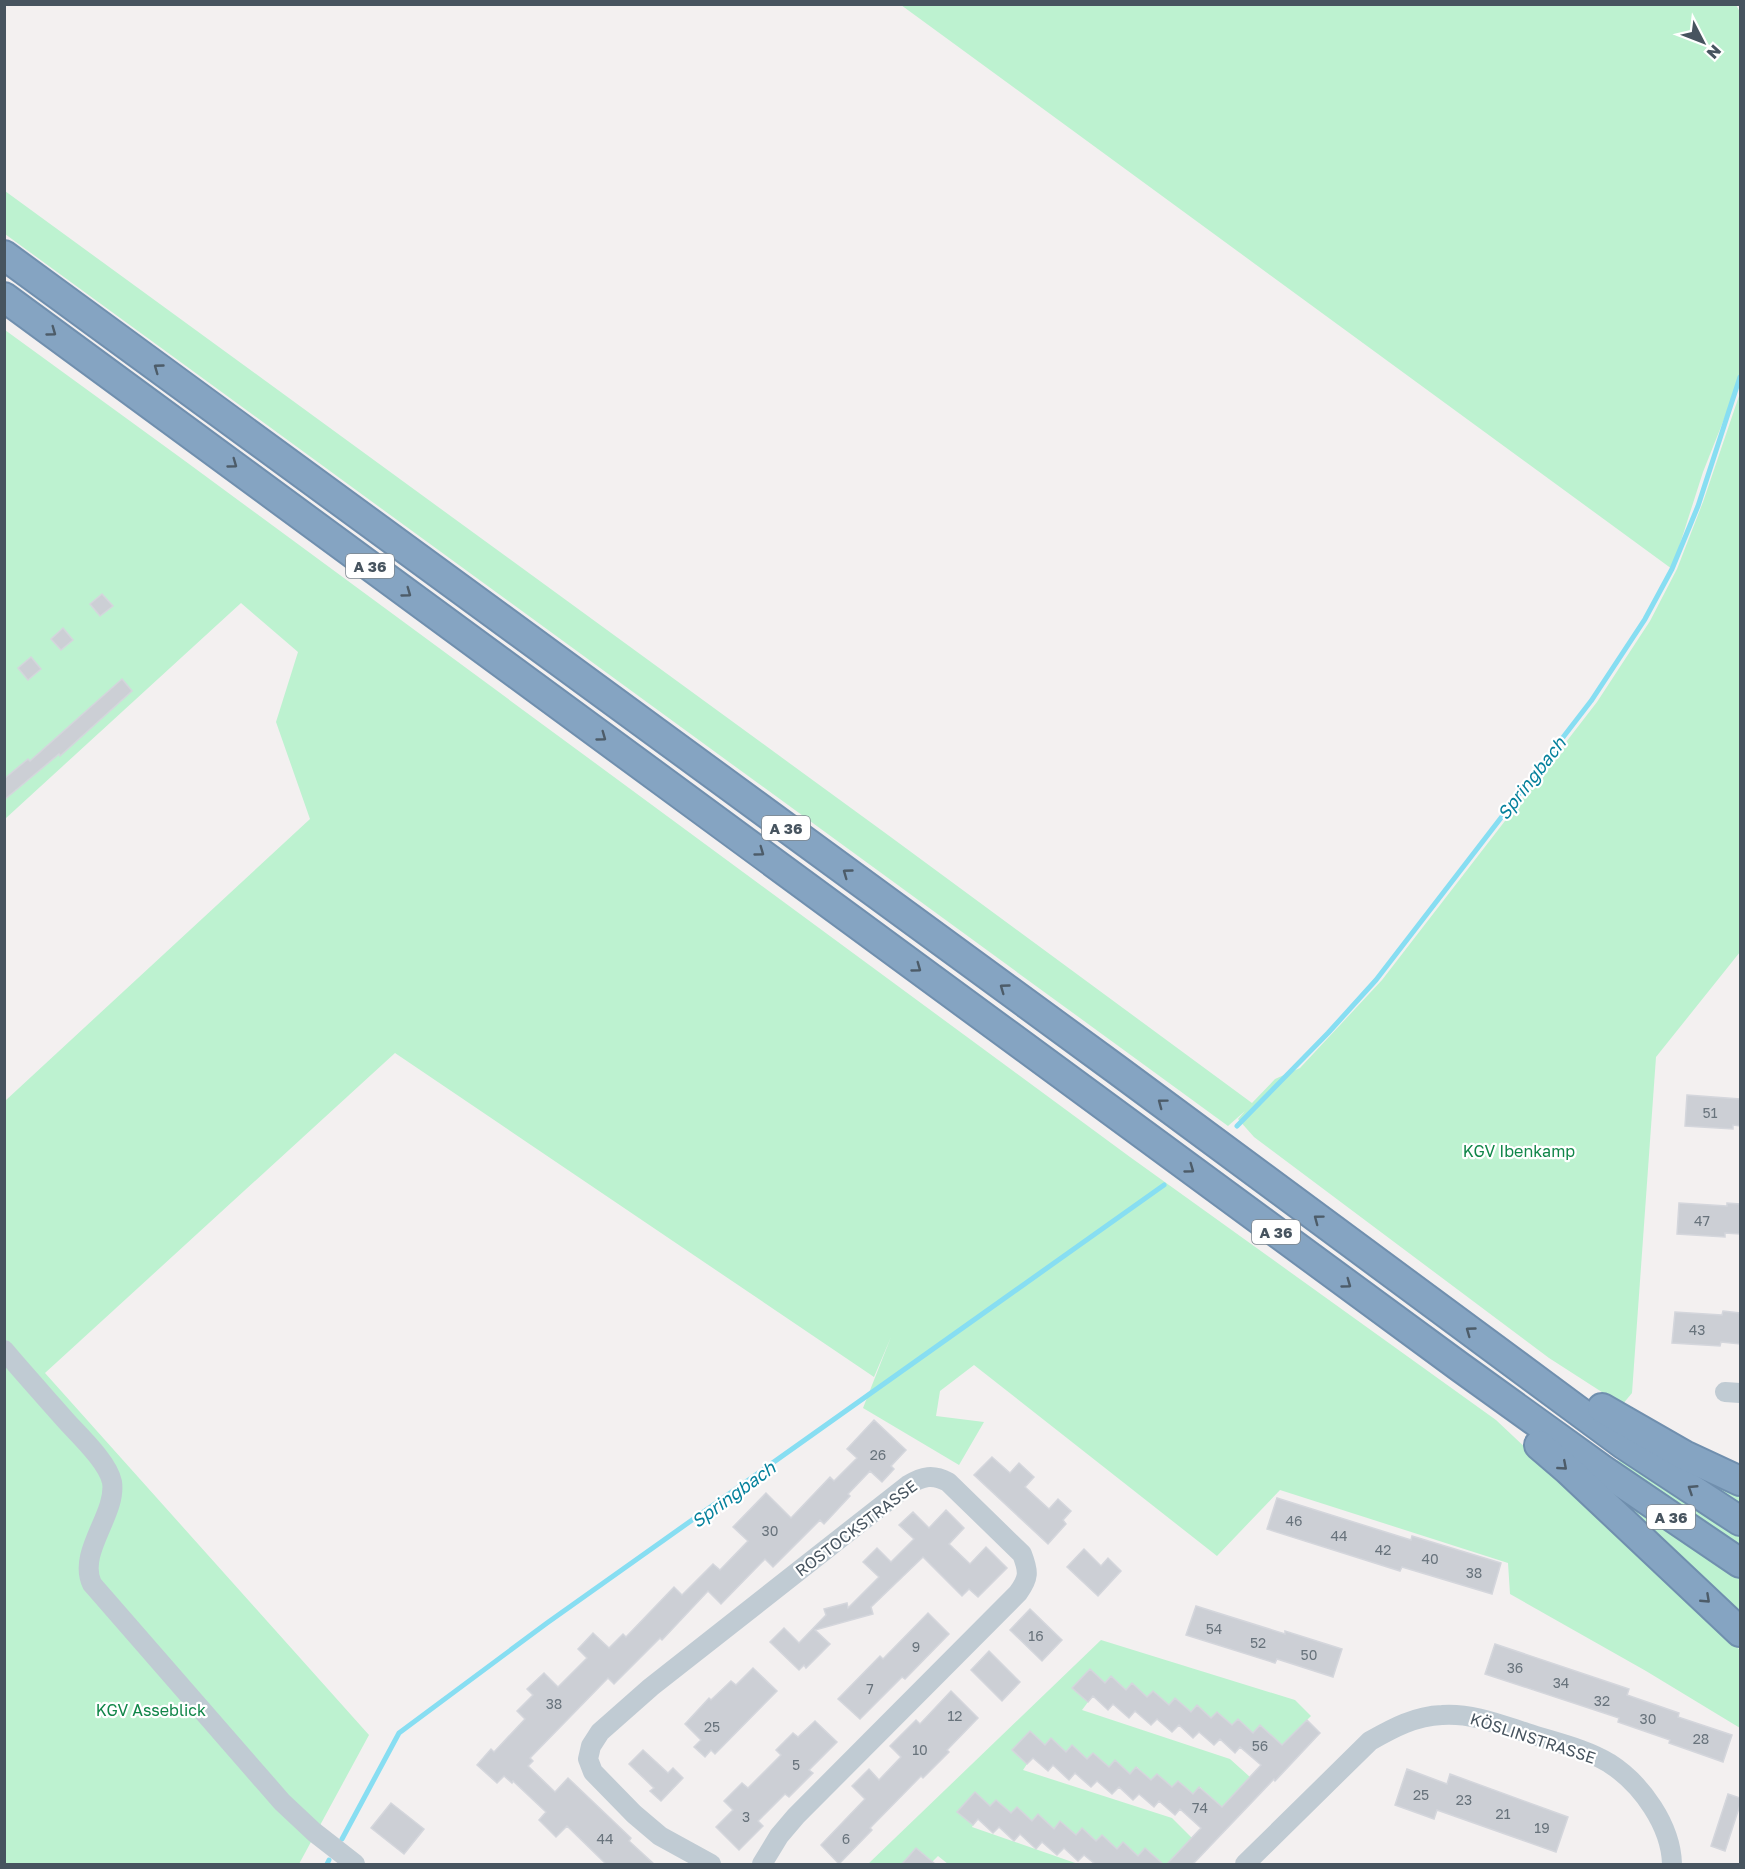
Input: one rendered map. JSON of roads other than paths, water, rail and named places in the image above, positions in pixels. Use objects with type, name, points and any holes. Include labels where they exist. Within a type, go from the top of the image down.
[{"type":"highway","name":"A 36","points":[[4,255],[1623,1444],[1740,1521]]},
{"type":"highway","name":"A 36","points":[[4,297],[1460,1367],[1603,1470],[1740,1563]]},
{"type":"highway","points":[[1518,1365],[1575,1391],[1684,1455],[1740,1481]]},
{"type":"highway","points":[[1460,1367],[1514,1424],[1567,1469],[1740,1632]]},
{"type":"street","points":[[7,1357],[94,1452],[111,1480],[112,1491],[109,1505],[96,1537],[88,1568],[92,1584],[282,1802],[314,1832],[355,1864]]},
{"type":"street","name":"ROSTOCKSTRASSE","points":[[711,1864],[660,1836],[634,1814],[593,1772],[588,1759],[591,1746],[600,1732],[651,1687],[908,1485],[926,1476],[940,1478],[948,1482],[1022,1554],[1027,1567],[1027,1581],[1018,1593],[796,1816],[779,1836],[762,1864]]},
{"type":"street","name":"KÖSLINSTRASSE","points":[[1245,1864],[1370,1741],[1395,1726],[1420,1718],[1460,1715],[1479,1718],[1579,1750],[1609,1764],[1632,1783],[1654,1808],[1665,1829],[1672,1851],[1672,1864]]},
{"type":"waterway","name":"Springbach","points":[[1237,1126],[1376,980],[1591,701],[1645,619],[1672,569],[1698,506],[1740,377]]},
{"type":"waterway","name":"Springbach","points":[[342,1839],[399,1733],[547,1623],[1164,1185]]},
{"type":"waterway","name":"Springbach","points":[[327,1864],[329,1860]]},
{"type":"park label","name":"KGV Ibenkamp","points":[[1519,1151]]},
{"type":"park label","name":"KGV Asseblick","points":[[151,1710]]}]
